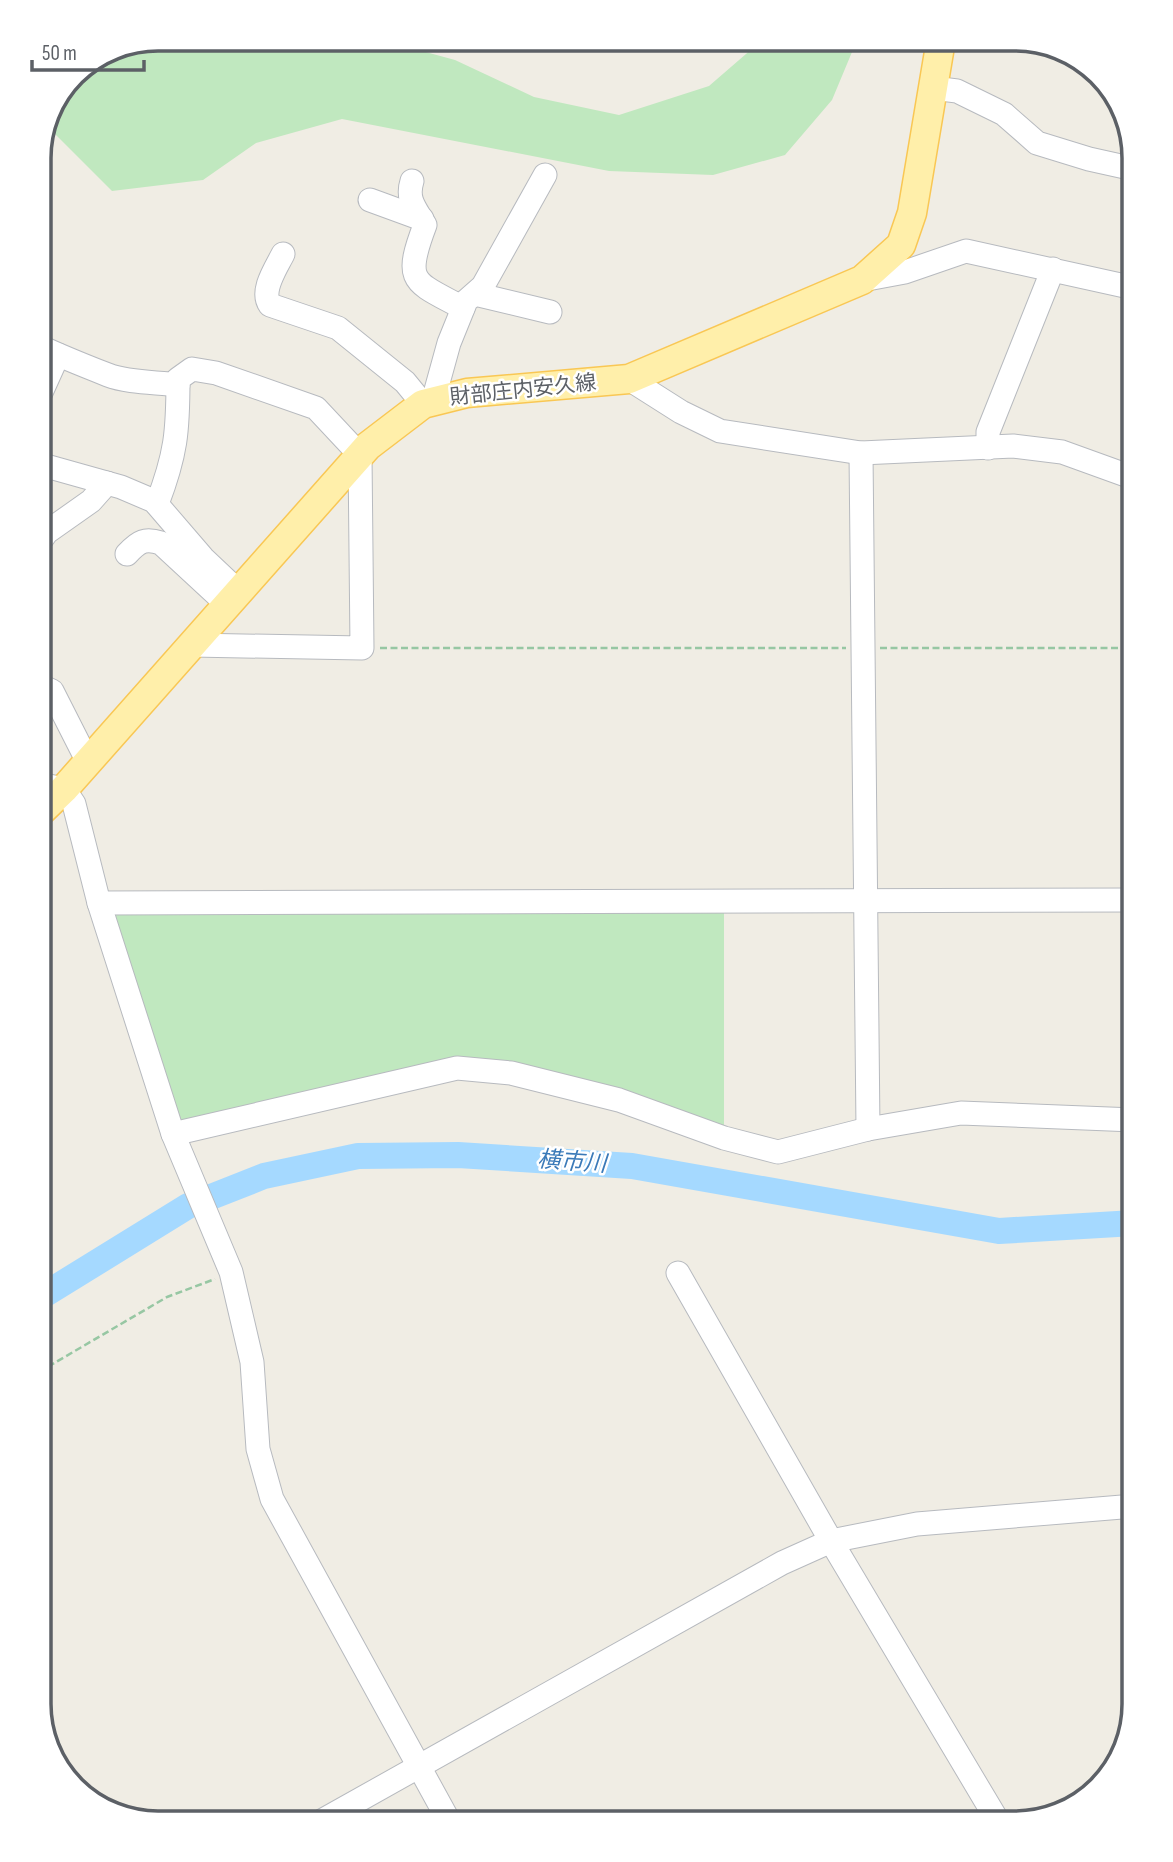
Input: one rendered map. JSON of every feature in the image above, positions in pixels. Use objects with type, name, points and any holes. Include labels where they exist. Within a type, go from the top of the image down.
[{"type":"main road","name":"財部庄内安久線","points":[[52,786],[88,762],[360,455],[394,423],[428,403],[467,393],[629,379],[862,280],[901,245],[912,213],[939,51]]},
{"type":"street","points":[[933,88],[957,91],[1004,114],[1037,143],[1122,166]]},
{"type":"street","points":[[283,254],[266,291],[266,300],[270,305],[338,328],[428,403],[449,343],[469,301],[483,286],[545,176]]},
{"type":"street","points":[[412,181],[408,193],[425,225],[413,257],[413,273],[420,285],[469,301],[550,312]]},
{"type":"street","points":[[370,200],[422,219]]},
{"type":"street","points":[[862,280],[905,272],[966,251],[1122,285]]},
{"type":"street","points":[[988,440],[1054,269]]},
{"type":"street","points":[[51,352],[110,376],[178,385]]},
{"type":"street","points":[[163,512],[178,430],[178,379],[192,369],[216,373],[316,408],[360,455],[362,648],[192,645]]},
{"type":"street","points":[[629,379],[681,412],[720,431],[862,453],[988,440],[1062,452],[1122,473]]},
{"type":"street","points":[[985,397],[982,418],[988,440]]},
{"type":"street","points":[[163,512],[192,434]]},
{"type":"street","points":[[862,453],[868,1129]]},
{"type":"street","points":[[51,467],[107,483],[163,512],[233,598]]},
{"type":"street","points":[[51,529],[91,501],[107,483]]},
{"type":"street","points":[[127,554],[138,542],[148,539],[162,543],[233,598]]},
{"type":"street","points":[[51,691],[88,762]]},
{"type":"street","points":[[52,786],[74,804],[99,903],[176,1141],[229,1265],[252,1362],[258,1449],[272,1499],[444,1811]]},
{"type":"street","points":[[99,903],[1122,900]]},
{"type":"street","points":[[176,1141],[421,1075],[470,1068],[511,1073],[619,1100],[724,1138],[778,1152],[868,1129],[961,1113],[1122,1119]]},
{"type":"street","points":[[678,1273],[831,1541],[991,1811]]},
{"type":"street","points":[[339,1811],[782,1563],[831,1541],[917,1524],[1122,1507]]},
{"type":"path","points":[[362,648],[1122,648]]},
{"type":"path","points":[[51,1364],[167,1297],[229,1265]]},
{"type":"green space","points":[[158,51],[422,51],[455,60],[534,97],[619,115],[709,86],[749,51],[852,51],[832,100],[785,155],[713,175],[609,171],[342,119],[256,143],[203,180],[112,191],[54,133],[69,98],[82,82],[98,69],[137,53]]},
{"type":"green space","points":[[724,900],[724,1138],[483,1068],[173,1134],[99,903]]},
{"type":"waterway","name":"横市川","points":[[51,1291],[188,1206],[264,1176],[358,1156],[458,1155],[632,1166],[999,1231],[1122,1224]]}]
